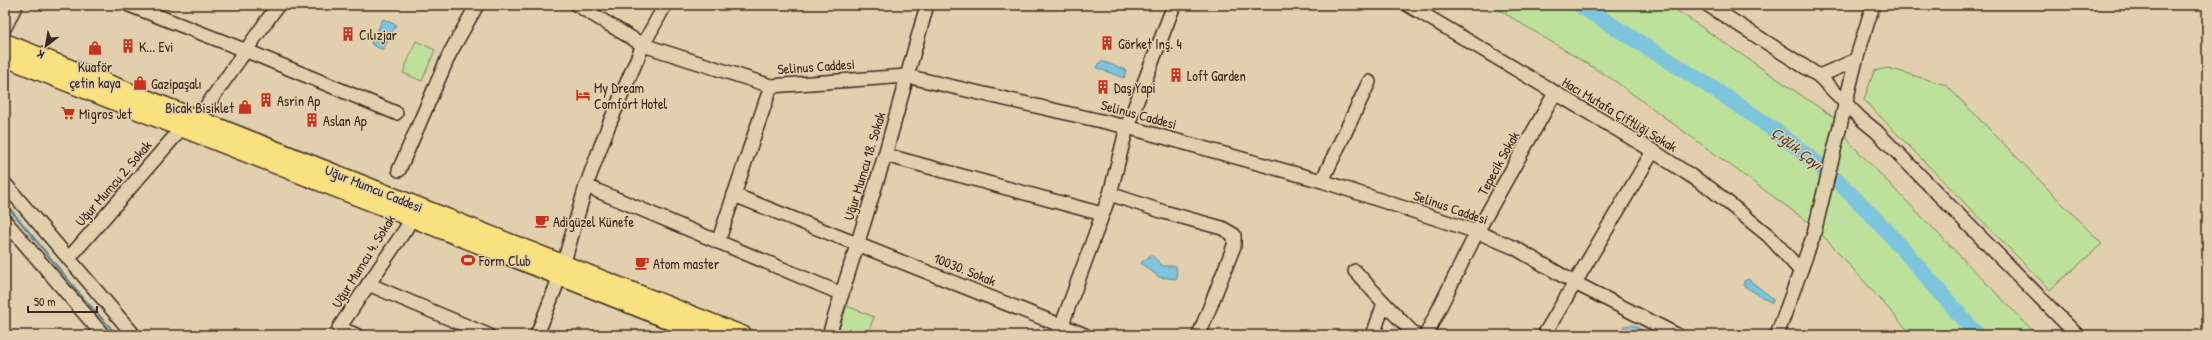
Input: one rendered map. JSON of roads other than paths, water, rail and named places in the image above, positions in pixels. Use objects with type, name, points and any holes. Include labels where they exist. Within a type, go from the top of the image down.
[{"type":"main road","name":"Uğur Mumcu Caddesi","points":[[5,42],[198,118],[562,269],[704,335]]},
{"type":"main road","name":"Uğur Mumcu Caddesi","points":[[5,58],[179,128],[408,217],[562,269],[744,335]]},
{"type":"street","points":[[5,27],[16,5]]},
{"type":"street","points":[[129,5],[247,51],[396,113]]},
{"type":"street","points":[[198,118],[247,51],[278,5]]},
{"type":"street","points":[[400,170],[450,52],[477,5]]},
{"type":"street","name":"Selinus Caddesi","points":[[577,5],[643,45],[771,86],[906,76],[1127,127],[1322,181],[1477,232],[1515,248],[1575,283],[1677,335]]},
{"type":"street","points":[[537,335],[562,269],[586,186],[608,127],[643,45],[666,5]]},
{"type":"street","name":"Uğur Mumcu 18. Sokak","points":[[829,335],[884,155],[927,5]]},
{"type":"street","points":[[1060,330],[1110,194],[1127,127],[1174,5]]},
{"type":"street","name":"Hacı Mutafa Çiftliği Sokak","points":[[1408,5],[1555,94],[1653,151],[1710,189],[1769,236],[1800,270]]},
{"type":"street","points":[[1708,5],[1819,76],[1846,105],[1876,131],[1962,217],[2077,335]]},
{"type":"street","points":[[1777,335],[1813,237],[1856,60],[1873,5]]},
{"type":"street","points":[[1819,76],[1856,60]]},
{"type":"street","points":[[1322,181],[1369,82]]},
{"type":"street","points":[[718,242],[771,86]]},
{"type":"street","name":"Tepecik Sokak","points":[[1426,335],[1477,232],[1555,94]]},
{"type":"street","name":"Uğur Mumcu 2. Sokak","points":[[69,258],[175,136],[179,128]]},
{"type":"street","points":[[1544,335],[1653,151]]},
{"type":"street","points":[[884,155],[1102,214]]},
{"type":"street","points":[[5,184],[134,335]]},
{"type":"street","points":[[586,186],[842,294]]},
{"type":"street","points":[[1110,194],[1164,212],[1222,228],[1234,235],[1234,246],[1199,335]]},
{"type":"street","name":"10030. Sokak","points":[[734,195],[857,243],[1060,330],[1085,335]]},
{"type":"street","name":"Uğur Mumcu 4. Sokak","points":[[356,335],[339,328],[407,227],[408,217]]},
{"type":"street","points":[[5,221],[103,335]]},
{"type":"street","points":[[1354,272],[1415,335]]},
{"type":"street","points":[[368,284],[488,335]]},
{"type":"street","points":[[1373,335],[1384,303]]},
{"type":"water","points":[[383,19],[396,25],[383,50],[371,44]]},
{"type":"water","points":[[1101,61],[1126,70],[1124,78],[1097,68]]},
{"type":"water","points":[[1151,255],[1163,266],[1176,266],[1177,279],[1159,277],[1141,263]]},
{"type":"water","points":[[1748,279],[1771,297],[1773,300],[1772,303],[1744,286],[1744,281]]},
{"type":"water","points":[[1633,325],[1642,330],[1642,335],[1618,335],[1624,326]]},
{"type":"waterway","name":"Çığlık Çayı","points":[[1580,5],[1734,102],[1793,144],[1821,167],[1882,226],[1977,335]]},
{"type":"waterway","points":[[5,203],[83,298],[117,335]]},
{"type":"place","name":"Cılızjar","points":[[348,34]]},
{"type":"place","name":"Görket Inş. 4","points":[[1107,43]]},
{"type":"place","name":"K... Evi","points":[[128,46]]},
{"type":"place","name":"Kuaför çetin kaya","points":[[95,48]]},
{"type":"place","name":"Loft Garden","points":[[1176,75]]},
{"type":"place","name":"Gazipaşalı","points":[[140,83]]},
{"type":"place","name":"Daş Yapi","points":[[1103,87]]},
{"type":"place","name":"My Dream Comfort Hotel","points":[[583,95]]},
{"type":"place","name":"Asrin Ap","points":[[266,100]]},
{"type":"place","name":"Bicak Bisiklet","points":[[245,107]]},
{"type":"place","name":"Migros Jet","points":[[68,113]]},
{"type":"place","name":"Aslan Ap","points":[[312,120]]},
{"type":"place","name":"Adigüzel Künefe","points":[[542,221]]},
{"type":"place","name":"Form Club","points":[[468,260]]},
{"type":"place","name":"Atom master","points":[[642,263]]}]
